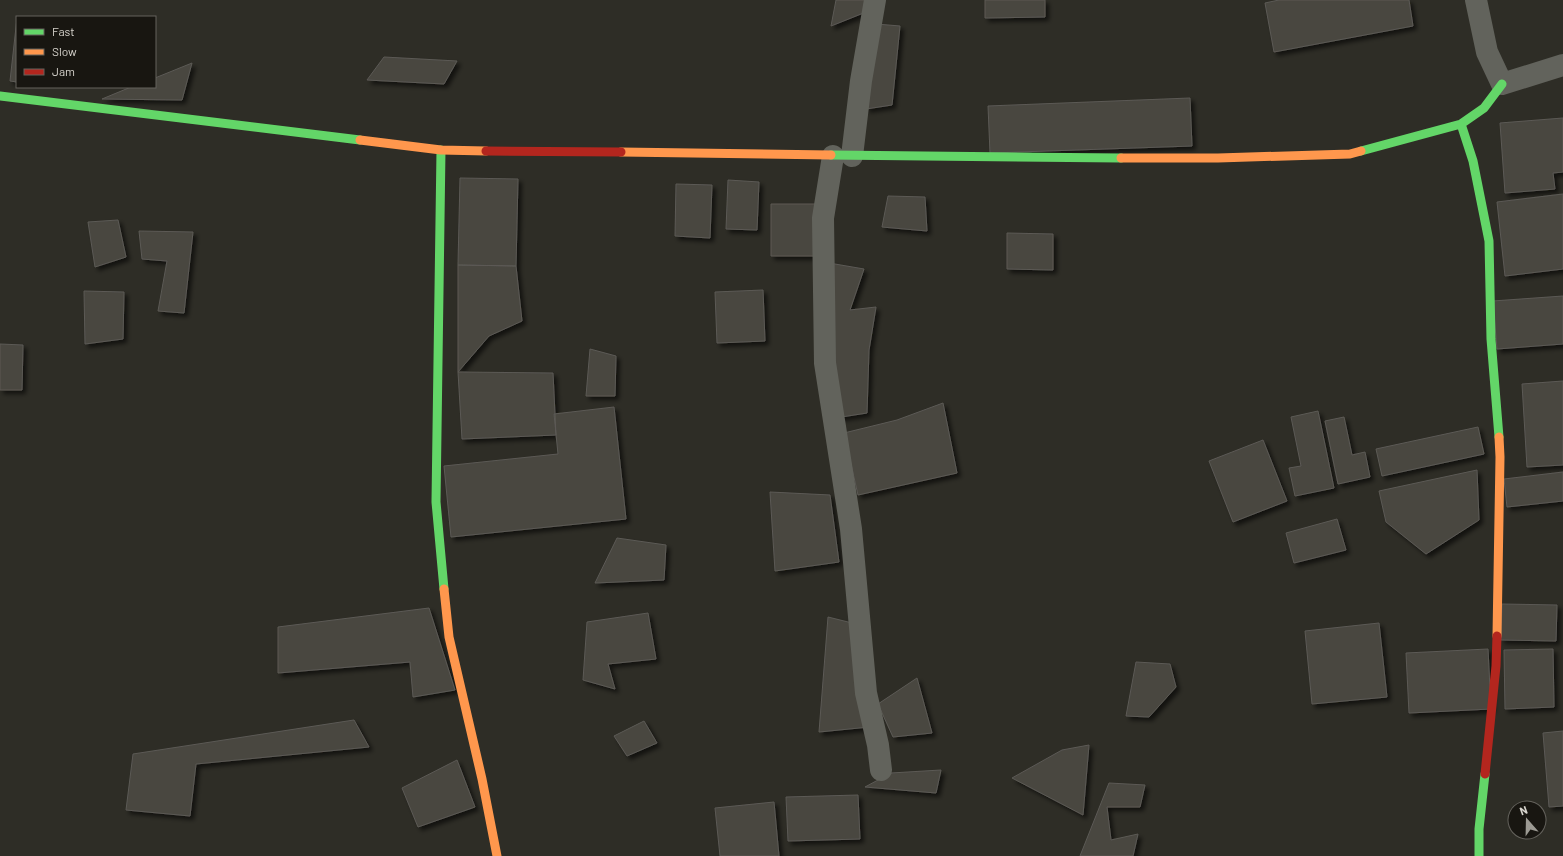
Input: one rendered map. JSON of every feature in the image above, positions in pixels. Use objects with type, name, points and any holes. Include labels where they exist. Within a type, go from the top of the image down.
[{"type":"street","points":[[875,0],[861,81],[843,156],[823,218],[825,363],[851,529],[866,693],[878,745],[881,770]]},
{"type":"street","points":[[1476,0],[1487,52],[1502,84]]},
{"type":"street","points":[[0,96],[441,150],[843,156],[1218,158],[1350,154],[1461,124],[1484,108],[1502,84],[1563,65]]},
{"type":"street","points":[[1461,124],[1473,161],[1489,241],[1491,339],[1500,457],[1496,666],[1479,829],[1479,856]]},
{"type":"street","points":[[441,150],[436,502],[449,637],[482,779],[497,856]]},
{"type":"building","points":[[836,0],[865,0],[866,12],[831,26]]},
{"type":"building","points":[[985,0],[1045,0],[1045,17],[985,18]]},
{"type":"building","points":[[1279,0],[1409,0],[1413,26],[1274,52],[1265,3]]},
{"type":"building","points":[[876,24],[900,26],[892,105],[866,109]]},
{"type":"building","points":[[16,27],[16,82],[10,81]]},
{"type":"building","points":[[384,57],[457,61],[444,84],[367,80]]},
{"type":"building","points":[[192,63],[182,100],[102,99],[129,88],[156,88],[156,78]]},
{"type":"building","points":[[1190,98],[1192,146],[990,153],[988,106]]},
{"type":"building","points":[[1563,118],[1563,172],[1553,173],[1555,189],[1505,193],[1500,123]]},
{"type":"building","points":[[460,178],[518,179],[516,266],[458,265]]},
{"type":"building","points":[[728,180],[759,182],[757,230],[726,229]]},
{"type":"building","points":[[676,184],[712,185],[710,238],[675,236]]},
{"type":"building","points":[[1563,194],[1563,269],[1505,276],[1497,202]]},
{"type":"building","points":[[888,196],[925,197],[927,231],[882,227]]},
{"type":"building","points":[[771,204],[815,204],[815,256],[771,256]]},
{"type":"building","points":[[118,220],[126,257],[95,267],[88,222]]},
{"type":"building","points":[[139,231],[193,232],[184,313],[158,311],[167,261],[142,259]]},
{"type":"building","points":[[1007,233],[1053,234],[1053,270],[1007,269]]},
{"type":"building","points":[[829,263],[864,269],[850,310],[876,307],[869,350],[867,413],[835,418]]},
{"type":"building","points":[[458,265],[516,266],[522,321],[489,336],[458,372]]},
{"type":"building","points":[[763,290],[765,341],[717,343],[715,292]]},
{"type":"building","points":[[84,291],[124,292],[123,339],[85,344]]},
{"type":"building","points":[[1563,296],[1563,344],[1497,349],[1493,301]]},
{"type":"building","points":[[0,344],[23,345],[22,390],[0,390]]},
{"type":"building","points":[[590,349],[616,356],[615,396],[586,396]]},
{"type":"building","points":[[458,372],[553,373],[556,435],[462,439]]},
{"type":"building","points":[[1563,381],[1563,465],[1527,467],[1522,384]]},
{"type":"building","points":[[943,403],[957,473],[858,495],[844,433],[897,420]]},
{"type":"building","points":[[614,407],[626,519],[451,537],[444,466],[558,454],[554,414]]},
{"type":"building","points":[[1318,411],[1334,488],[1295,496],[1289,468],[1301,466],[1291,417]]},
{"type":"building","points":[[1344,417],[1352,455],[1365,452],[1370,477],[1338,484],[1325,421]]},
{"type":"building","points":[[1478,427],[1484,454],[1382,476],[1376,449]]},
{"type":"building","points":[[1263,440],[1287,501],[1233,522],[1209,461]]},
{"type":"building","points":[[1477,470],[1479,520],[1426,554],[1386,522],[1379,491]]},
{"type":"building","points":[[1563,472],[1563,501],[1507,507],[1504,479]]},
{"type":"building","points":[[770,492],[830,495],[839,562],[775,571]]},
{"type":"building","points":[[1337,519],[1346,550],[1294,563],[1286,533]]},
{"type":"building","points":[[617,538],[666,545],[664,580],[595,583]]},
{"type":"building","points":[[1502,604],[1557,605],[1556,641],[1501,640]]},
{"type":"building","points":[[429,608],[455,690],[413,697],[410,662],[278,673],[278,627]]},
{"type":"building","points":[[648,613],[656,659],[608,664],[615,689],[583,680],[587,622]]},
{"type":"building","points":[[828,617],[856,624],[869,727],[819,732]]},
{"type":"building","points":[[1379,623],[1387,697],[1312,704],[1305,631]]},
{"type":"building","points":[[1488,649],[1491,709],[1409,713],[1406,653]]},
{"type":"building","points":[[1553,649],[1554,707],[1505,709],[1504,650]]},
{"type":"building","points":[[1136,662],[1170,664],[1176,687],[1149,717],[1126,716]]},
{"type":"building","points":[[917,678],[932,733],[893,737],[878,704]]},
{"type":"building","points":[[354,720],[369,747],[196,764],[190,816],[126,810],[133,754]]},
{"type":"building","points":[[644,721],[657,743],[627,756],[614,736]]},
{"type":"building","points":[[1563,731],[1563,806],[1549,807],[1543,733]]},
{"type":"building","points":[[1089,745],[1083,815],[1012,778],[1062,750]]},
{"type":"building","points":[[457,760],[475,807],[418,827],[402,788]]},
{"type":"building","points":[[941,770],[936,793],[865,787],[891,773]]},
{"type":"building","points":[[1109,783],[1145,785],[1140,807],[1107,807],[1111,840],[1138,834],[1133,856],[1080,856]]},
{"type":"building","points":[[858,795],[860,839],[788,841],[786,797]]},
{"type":"building","points":[[774,802],[779,856],[720,856],[715,808]]},
{"type":"traffic: fast","points":[[1361,151],[1461,124],[1484,108],[1502,84]]},
{"type":"traffic: fast","points":[[0,96],[360,140]]},
{"type":"traffic: fast","points":[[1461,124],[1473,161],[1489,241],[1491,339],[1499,437]]},
{"type":"traffic: fast","points":[[441,150],[436,502],[444,589]]},
{"type":"traffic: fast","points":[[831,155],[1121,158]]},
{"type":"traffic: fast","points":[[1479,856],[1479,829],[1485,774]]},
{"type":"traffic: slow","points":[[360,140],[441,150],[486,151]]},
{"type":"traffic: slow","points":[[1121,158],[1218,158],[1350,154],[1361,151]]},
{"type":"traffic: slow","points":[[621,152],[831,155]]},
{"type":"traffic: slow","points":[[1497,636],[1500,457],[1499,437]]},
{"type":"traffic: slow","points":[[444,589],[449,637],[482,779],[497,856]]},
{"type":"traffic: jam","points":[[486,151],[621,152]]},
{"type":"traffic: jam","points":[[1485,774],[1496,666],[1497,636]]}]
